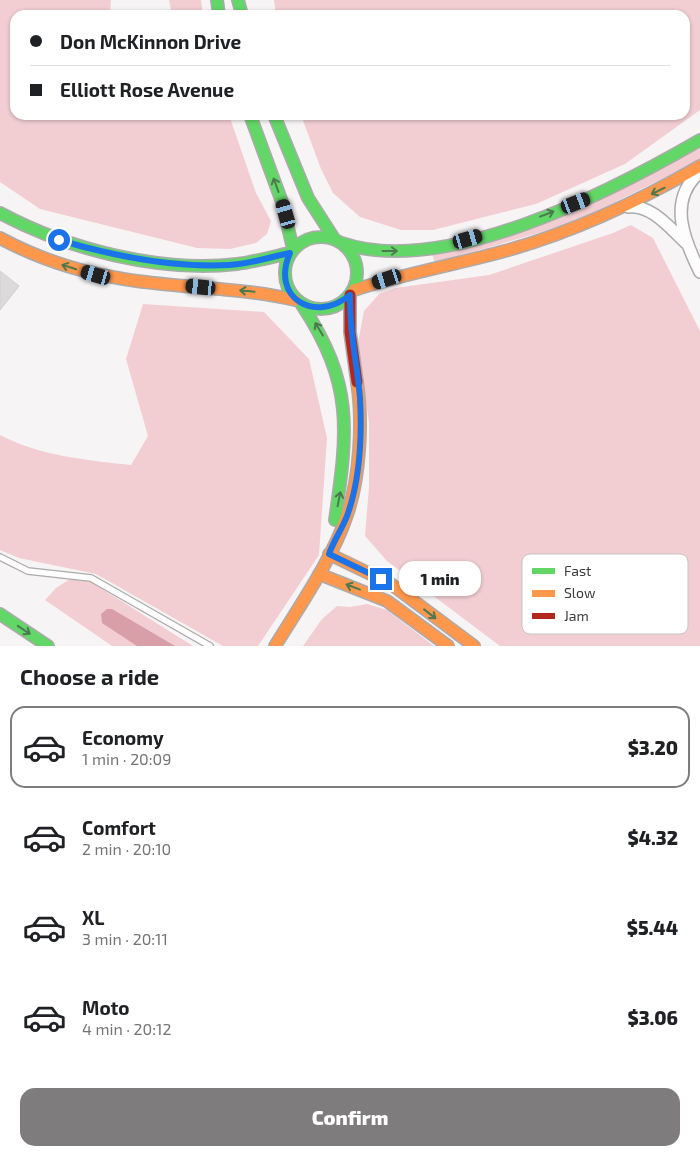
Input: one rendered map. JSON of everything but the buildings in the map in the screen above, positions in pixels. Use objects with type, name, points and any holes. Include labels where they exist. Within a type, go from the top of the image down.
[{"type":"main road","points":[[252,120],[282,202],[291,251]]},
{"type":"main road","points":[[275,646],[319,574],[347,516],[355,479],[360,439],[360,399],[350,332],[352,293],[357,279],[354,263],[351,254],[338,242],[308,198],[276,120]]},
{"type":"main road","points":[[330,550],[343,475],[345,426],[343,394],[330,349],[298,303],[284,271],[291,251],[300,242],[317,237],[369,251],[398,251],[449,244],[514,226],[593,196],[700,140]]},
{"type":"main road","points":[[0,238],[48,259],[96,275],[253,292],[298,303],[329,307],[352,293],[404,274],[484,257],[576,229],[665,187],[700,166]]},
{"type":"main road","points":[[0,213],[33,230],[92,250],[159,261],[228,265],[291,251]]},
{"type":"main road","points":[[330,550],[390,584],[474,646]]},
{"type":"main road","points":[[319,574],[387,601],[448,646]]},
{"type":"main road","points":[[0,614],[48,646]]},
{"type":"street","points":[[700,172],[688,188],[680,205],[686,243],[700,272]]},
{"type":"street","points":[[622,208],[636,206],[644,208],[668,225],[686,243]]},
{"type":"lane","points":[[0,557],[28,572],[92,578],[210,646]]},
{"type":"shaded area","points":[[0,0],[111,0],[110,10],[10,10],[10,120],[231,120],[256,193],[271,221],[267,234],[256,243],[230,249],[197,248],[40,209],[0,182]]},
{"type":"shaded area","points":[[169,0],[201,0],[202,10],[171,10]]},
{"type":"shaded area","points":[[274,0],[700,0],[700,110],[690,117],[690,10],[275,10]]},
{"type":"shaded area","points":[[303,120],[686,120],[625,164],[536,204],[433,230],[401,230],[360,217],[333,193],[321,169]]},
{"type":"shaded area","points":[[700,148],[700,160],[573,223],[435,263],[432,254]]},
{"type":"shaded area","points":[[631,225],[653,238],[700,331],[700,646],[500,646],[387,561],[365,536],[369,487],[369,422],[357,348],[364,311],[379,294],[395,288],[489,275],[613,233]]},
{"type":"shaded area","points":[[143,304],[264,312],[309,359],[327,438],[319,555],[258,646],[223,646],[96,574],[19,558],[0,550],[0,435],[31,448],[64,456],[131,465],[148,436],[126,359]]},
{"type":"shaded area","points":[[70,579],[91,582],[193,646],[112,646],[45,600],[56,588]]},
{"type":"shaded area","points":[[367,604],[387,610],[434,646],[303,646],[322,619],[337,606],[350,607]]},
{"type":"shaded area","points":[[107,609],[112,609],[175,646],[137,646],[102,623],[101,614]]},
{"type":"traffic: fast","points":[[217,0],[218,10]]},
{"type":"traffic: fast","points":[[238,0],[241,10]]},
{"type":"traffic: fast","points":[[252,120],[282,202],[293,249]]},
{"type":"traffic: fast","points":[[276,120],[308,198],[335,240]]},
{"type":"traffic: fast","points":[[342,243],[383,251],[429,249],[477,239],[526,224],[575,204],[664,161],[700,140]]},
{"type":"traffic: fast","points":[[0,213],[26,226],[84,247],[146,261],[207,266],[237,264],[289,253]]},
{"type":"traffic: fast","points":[[321,237],[341,243],[351,253],[357,273],[351,293],[341,303],[321,309],[301,303],[291,293],[285,273],[291,253],[301,243],[321,237]]},
{"type":"traffic: fast","points":[[302,305],[319,333],[331,359],[339,384],[343,408],[343,460],[335,520]]},
{"type":"traffic: fast","points":[[0,614],[48,646]]},
{"type":"traffic: slow","points":[[354,290],[512,249],[561,233],[655,191],[700,166]]},
{"type":"traffic: slow","points":[[0,238],[43,258],[72,268],[102,275],[140,282],[251,292],[295,300]]},
{"type":"traffic: slow","points":[[275,646],[324,565],[347,515],[355,484],[359,449],[360,414],[357,382]]},
{"type":"traffic: slow","points":[[329,554],[391,584],[474,646]]},
{"type":"traffic: slow","points":[[319,574],[387,601],[448,646]]},
{"type":"traffic: jam","points":[[350,295],[350,332],[357,382]]},
{"type":"route","points":[[59,240],[92,250],[159,261],[186,263],[242,264],[290,253],[284,271],[285,279],[295,300],[302,305],[320,308],[329,307],[338,304],[350,295],[350,332],[360,399],[360,439],[355,479],[347,516],[329,554],[358,566],[381,579]]}]
